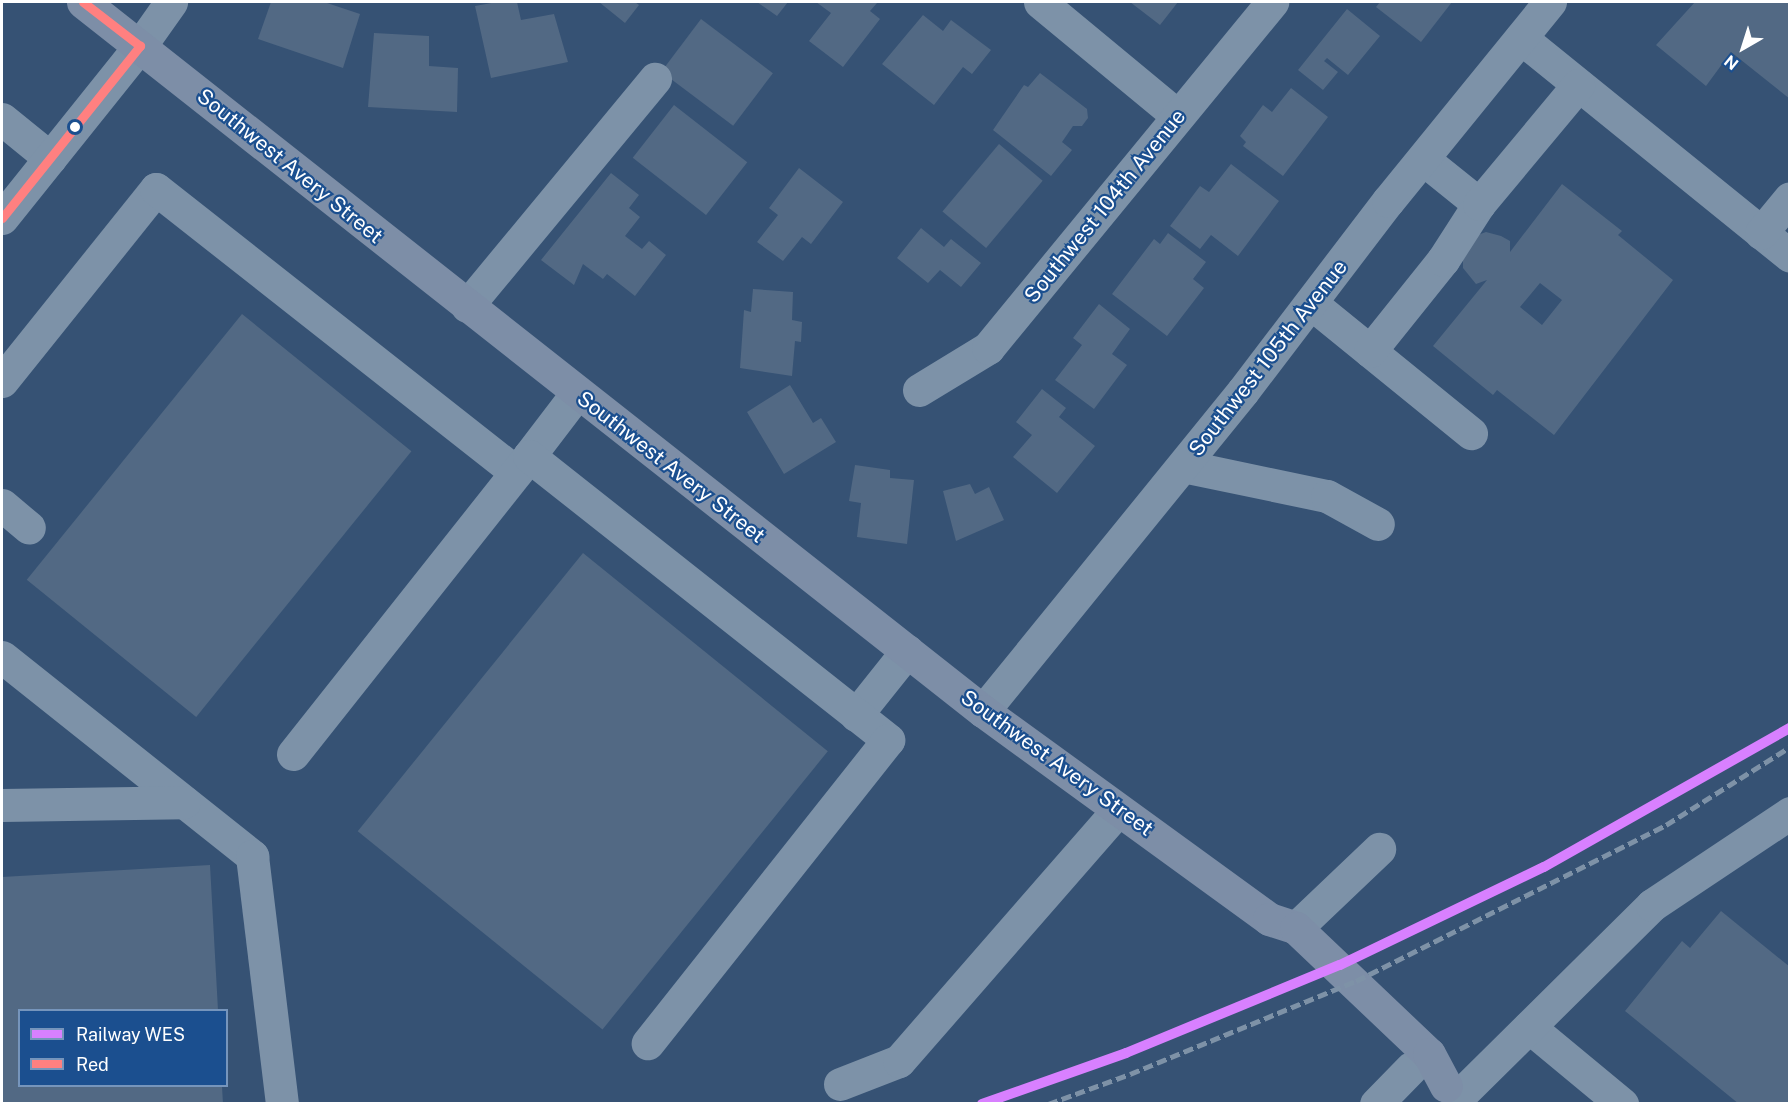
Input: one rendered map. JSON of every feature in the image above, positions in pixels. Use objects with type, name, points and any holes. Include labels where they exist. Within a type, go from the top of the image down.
[{"type":"main road","name":"Southwest Avery Street","points":[[83,2],[983,711],[1118,810],[1283,924],[1429,1054],[1456,1095]]},
{"type":"main road","name":"Southwest Avery Street","points":[[1283,924],[1282,946],[1358,1011],[1411,1068],[1456,1095]]},
{"type":"street","points":[[2,218],[140,46],[171,2]]},
{"type":"street","points":[[1040,2],[1178,116]]},
{"type":"street","name":"Southwest 104th Avenue","points":[[919,390],[988,348],[1272,2]]},
{"type":"street","name":"Southwest 105th Avenue","points":[[983,711],[1183,466],[1312,304],[1423,159],[1550,2]]},
{"type":"street","points":[[1521,38],[1790,256]]},
{"type":"street","points":[[467,306],[655,79]]},
{"type":"street","points":[[1370,351],[1443,260],[1479,204],[1578,85]]},
{"type":"street","points":[[2,119],[50,158]]},
{"type":"street","points":[[1423,159],[1479,204]]},
{"type":"street","points":[[2,381],[156,189],[888,740],[648,1043]]},
{"type":"street","points":[[1761,233],[1790,198]]},
{"type":"street","points":[[1312,304],[1471,432]]},
{"type":"street","points":[[293,754],[577,393]]},
{"type":"street","points":[[1183,466],[1327,496],[1378,524]]},
{"type":"street","points":[[2,505],[29,528]]},
{"type":"street","points":[[856,715],[907,651]]},
{"type":"street","points":[[2,657],[252,856],[282,1104]]},
{"type":"street","points":[[2,805],[184,802]]},
{"type":"street","points":[[840,1084],[899,1061],[1118,810]]},
{"type":"street","points":[[1456,1095],[1529,1027],[1652,905],[1790,813]]},
{"type":"street","points":[[1283,924],[1379,849]]},
{"type":"street","points":[[1529,1027],[1622,1104]]},
{"type":"street","points":[[1376,1104],[1411,1068]]},
{"type":"building","points":[[271,2],[324,2],[360,14],[343,68],[258,39]]},
{"type":"building","points":[[497,2],[517,2],[521,20],[554,14],[568,62],[491,78],[475,6]]},
{"type":"building","points":[[599,2],[635,2],[639,5],[625,23]]},
{"type":"building","points":[[757,2],[788,2],[777,16]]},
{"type":"building","points":[[816,2],[877,3],[870,11],[880,19],[843,67],[809,41],[831,13]]},
{"type":"building","points":[[1130,2],[1178,2],[1160,25]]},
{"type":"building","points":[[1380,2],[1452,2],[1421,42],[1376,7]]},
{"type":"building","points":[[1695,2],[1790,2],[1790,99],[1731,52],[1706,86],[1656,45]]},
{"type":"building","points":[[1347,9],[1380,36],[1348,75],[1327,58],[1324,61],[1338,72],[1323,90],[1298,70]]},
{"type":"building","points":[[923,15],[943,31],[951,20],[991,50],[972,74],[963,67],[934,105],[882,64]]},
{"type":"building","points":[[701,19],[773,73],[733,126],[661,72]]},
{"type":"building","points":[[374,33],[429,36],[429,66],[458,68],[457,112],[368,107]]},
{"type":"building","points":[[1040,73],[1087,109],[1088,118],[1082,126],[1073,126],[1062,142],[1072,150],[1051,176],[993,130],[1024,85],[1028,87]]},
{"type":"building","points":[[1291,88],[1328,117],[1283,176],[1243,146],[1246,142],[1240,136],[1263,105],[1272,112]]},
{"type":"building","points":[[674,105],[747,162],[706,215],[633,158]]},
{"type":"building","points":[[999,144],[1043,181],[986,248],[942,211]]},
{"type":"building","points":[[1231,164],[1279,201],[1238,256],[1211,235],[1200,249],[1170,226],[1200,186],[1209,192]]},
{"type":"building","points":[[799,168],[843,202],[811,244],[802,237],[783,261],[757,242],[778,215],[769,208]]},
{"type":"building","points":[[611,173],[639,195],[629,208],[640,217],[625,236],[642,249],[649,241],[666,255],[635,296],[607,274],[603,279],[583,264],[574,285],[541,260]]},
{"type":"building","points":[[1562,184],[1622,231],[1618,235],[1673,280],[1554,435],[1497,390],[1493,395],[1433,346],[1487,280],[1476,284],[1463,268],[1463,260],[1475,236],[1486,232],[1501,236],[1510,241],[1510,252]],"holes":[[[1540,283],[1562,300],[1542,325],[1520,307]]]},
{"type":"building","points":[[921,228],[944,247],[951,239],[981,263],[961,287],[940,270],[928,283],[897,258]]},
{"type":"building","points":[[1168,233],[1206,262],[1193,279],[1204,288],[1167,336],[1112,294],[1154,239],[1160,244]]},
{"type":"building","points":[[753,289],[793,292],[792,320],[802,322],[801,342],[795,341],[792,376],[740,368],[744,310],[751,312]]},
{"type":"building","points":[[1099,304],[1130,329],[1112,354],[1127,365],[1094,409],[1055,380],[1082,345],[1073,338]]},
{"type":"building","points":[[242,314],[411,451],[196,717],[27,580]]},
{"type":"building","points":[[790,385],[813,423],[821,418],[836,442],[784,474],[747,412]]},
{"type":"building","points":[[1042,389],[1066,408],[1059,417],[1095,446],[1057,493],[1013,457],[1032,435],[1016,422]]},
{"type":"building","points":[[855,465],[890,470],[890,478],[914,480],[907,544],[857,537],[861,503],[849,501]]},
{"type":"building","points":[[970,484],[975,494],[989,487],[1004,520],[956,541],[943,491]]},
{"type":"building","points":[[583,553],[828,751],[603,1029],[358,831]]},
{"type":"building","points":[[210,865],[218,1009],[18,1009],[18,1087],[222,1087],[223,1104],[2,1104],[2,877]]},
{"type":"building","points":[[1721,911],[1790,967],[1790,1104],[1739,1104],[1625,1011],[1682,941],[1690,948]]},
{"type":"railway","points":[[1048,1104],[1130,1074],[1356,981],[1666,825],[1790,747]]},
{"type":"rail line","name":"WES","points":[[982,1104],[1126,1053],[1340,965],[1544,867],[1790,728]]},
{"type":"transit line","name":"Red","points":[[2,218],[140,46],[83,2]]}]
